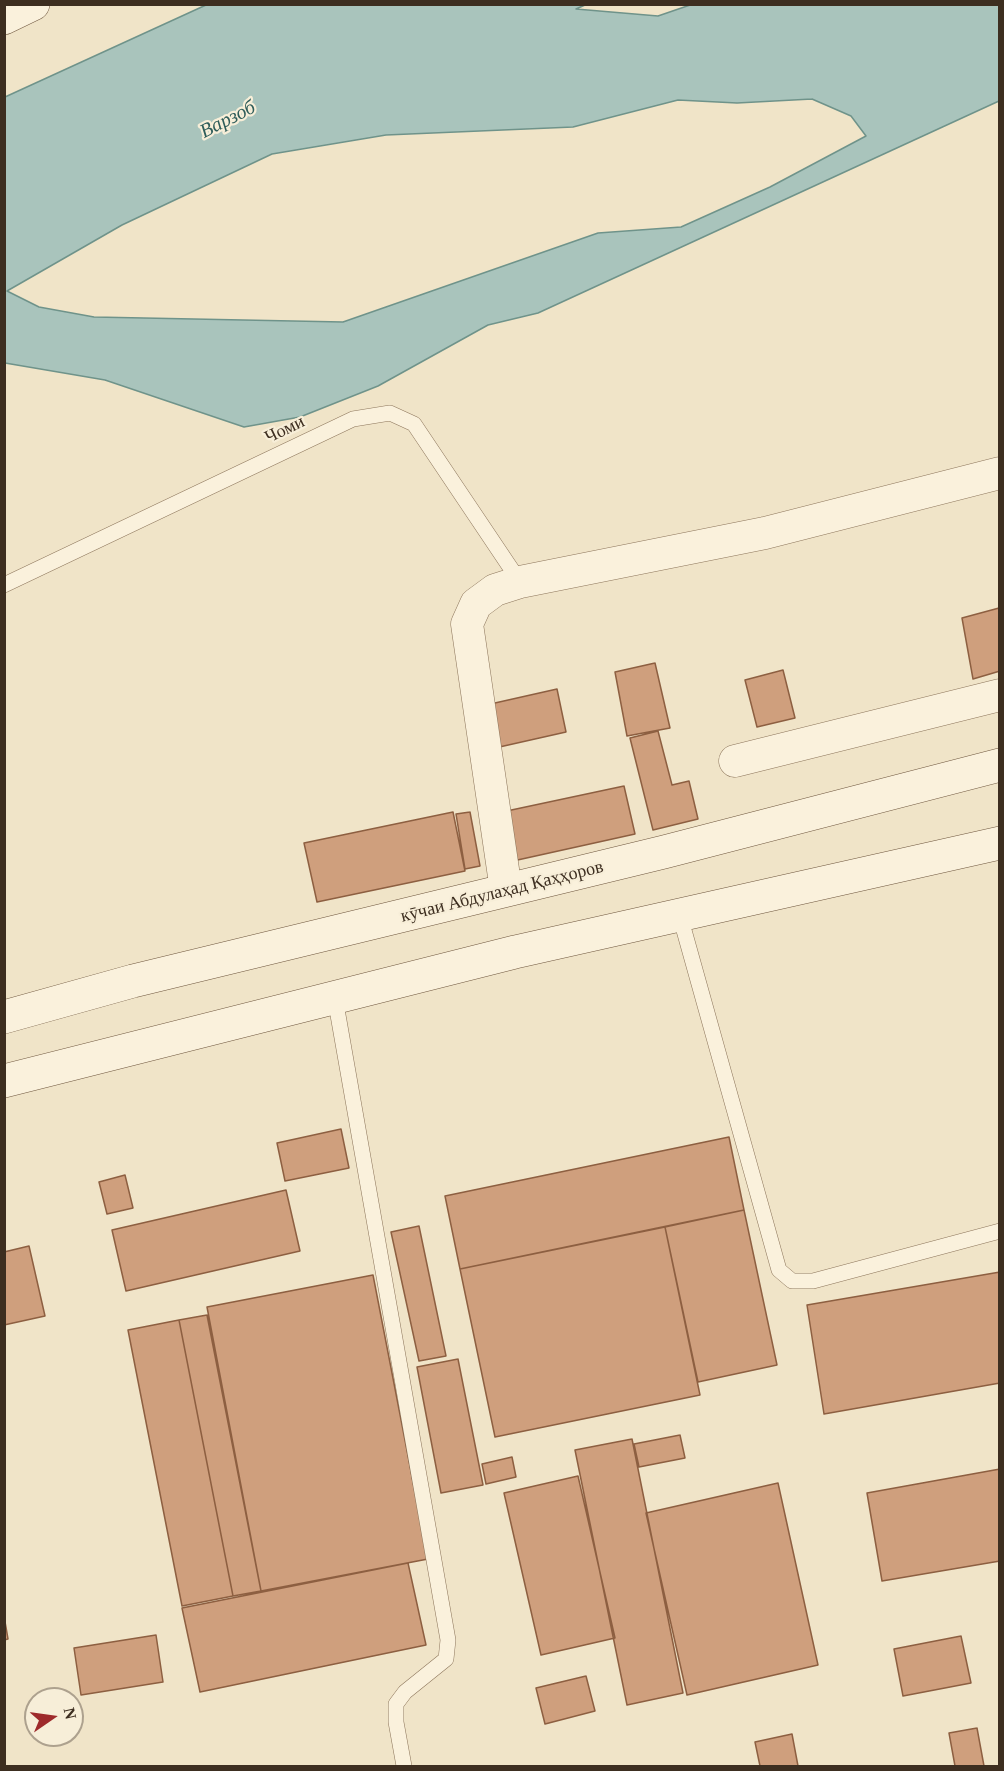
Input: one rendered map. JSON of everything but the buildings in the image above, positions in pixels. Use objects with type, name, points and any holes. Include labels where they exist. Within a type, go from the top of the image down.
[{"type":"main road","points":[[4,18],[33,4]]},
{"type":"main road","name":"кӯчаи Абдулаҳад Қаҳҳоров","points":[[4,1017],[133,981],[506,890],[999,765]]},
{"type":"main road","points":[[4,1081],[515,952],[999,843]]},
{"type":"street","points":[[506,890],[467,624],[476,604],[495,590],[520,582],[765,533],[999,473]]},
{"type":"street","points":[[735,761],[999,695]]},
{"type":"lane","name":"Чоми","points":[[4,585],[353,419],[390,412],[414,424],[520,582]]},
{"type":"lane","points":[[680,916],[779,1270],[792,1281],[813,1281],[999,1231]]},
{"type":"lane","points":[[335,998],[448,1640],[446,1659],[405,1692],[396,1704],[396,1722],[404,1767]]},
{"type":"water","name":"Варзоб","points":[[693,4],[999,5],[999,101],[538,313],[488,325],[378,386],[300,417],[244,427],[105,380],[5,363],[5,97],[206,5],[585,5],[576,9],[658,16]],"holes":[[[812,99],[851,116],[866,136],[770,187],[681,227],[598,233],[343,322],[94,317],[39,307],[7,291],[122,225],[272,154],[386,135],[573,127],[678,100],[737,103]]]}]
